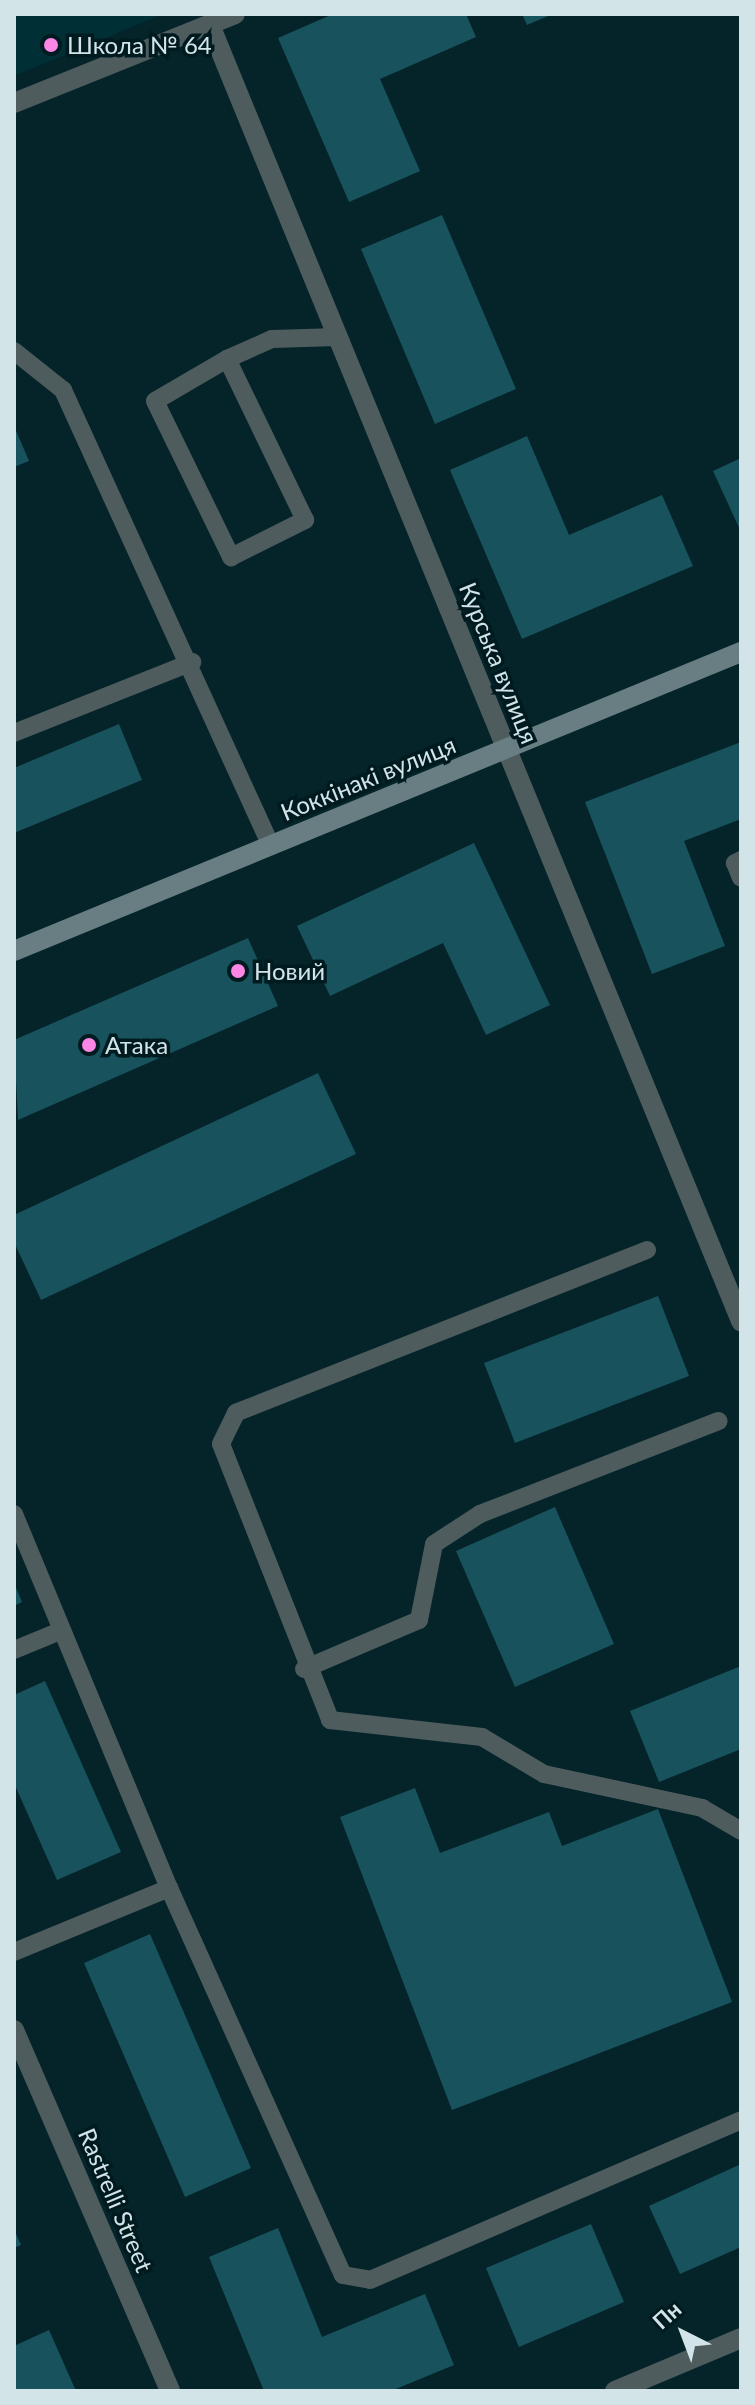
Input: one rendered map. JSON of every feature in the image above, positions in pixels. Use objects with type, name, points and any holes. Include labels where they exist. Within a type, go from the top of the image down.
[{"type":"street","points":[[14,103],[235,14]]},
{"type":"street","name":"Курська вулиця","points":[[210,25],[741,1321]]},
{"type":"street","name":"Коккінакі вулиця","points":[[14,951],[741,652]]},
{"type":"street","name":"Rastrelli Street","points":[[14,2030],[170,2391]]},
{"type":"street","points":[[615,2391],[741,2338]]},
{"type":"lane","points":[[227,359],[305,520],[231,557],[155,401],[227,359],[272,339],[338,337]]},
{"type":"lane","points":[[14,351],[63,390],[192,662],[271,846]]},
{"type":"lane","points":[[14,733],[192,662]]},
{"type":"lane","points":[[741,860],[735,863],[741,878]]},
{"type":"lane","points":[[647,1250],[236,1413],[221,1444],[304,1669],[330,1720],[482,1737],[544,1774],[702,1808],[741,1831]]},
{"type":"lane","points":[[304,1669],[419,1620],[434,1544],[480,1514],[718,1421]]},
{"type":"lane","points":[[14,1514],[169,1888],[343,2275],[370,2280],[741,2120]]},
{"type":"lane","points":[[14,1650],[60,1631]]},
{"type":"lane","points":[[14,1952],[169,1888]]},
{"type":"shaded area","name":"Школа № 64","points":[[14,14],[163,14],[14,76]]},
{"type":"building","points":[[333,14],[466,14],[476,37],[380,79],[420,171],[349,202],[278,38]]},
{"type":"building","points":[[522,14],[553,14],[527,25]]},
{"type":"building","points":[[442,215],[516,389],[435,424],[361,249]]},
{"type":"building","points":[[14,426],[29,461],[14,467]]},
{"type":"building","points":[[527,436],[569,535],[662,495],[693,566],[522,639],[450,470]]},
{"type":"building","points":[[741,458],[741,532],[713,471]]},
{"type":"building","points":[[119,724],[142,780],[14,833],[14,768]]},
{"type":"building","points":[[741,742],[741,819],[684,841],[725,946],[652,974],[585,802]]},
{"type":"building","points":[[474,843],[550,1005],[486,1035],[443,943],[330,996],[297,926]]},
{"type":"building","points":[[248,938],[278,1006],[18,1120],[14,1040]]},
{"type":"building","points":[[318,1073],[356,1154],[41,1300],[14,1242],[14,1215]]},
{"type":"building","points":[[658,1296],[689,1376],[515,1443],[484,1363]]},
{"type":"building","points":[[555,1507],[614,1644],[515,1687],[456,1551]]},
{"type":"building","points":[[14,1583],[22,1602],[14,1606]]},
{"type":"building","points":[[741,1666],[741,1749],[659,1782],[630,1711]]},
{"type":"building","points":[[45,1681],[121,1852],[57,1880],[14,1783],[14,1695]]},
{"type":"building","points":[[415,1788],[440,1853],[549,1812],[562,1846],[658,1809],[732,2002],[452,2110],[340,1817]]},
{"type":"building","points":[[150,1934],[251,2168],[185,2197],[84,1963]]},
{"type":"building","points":[[741,2164],[741,2247],[680,2274],[649,2206]]},
{"type":"building","points":[[591,2224],[624,2302],[519,2347],[486,2268]]},
{"type":"building","points":[[278,2228],[322,2337],[425,2294],[454,2365],[391,2391],[264,2391],[209,2257]]},
{"type":"building","points":[[14,2229],[21,2245],[14,2248]]},
{"type":"building","points":[[49,2330],[76,2391],[14,2391],[14,2346]]},
{"type":"place","name":"Школа № 64","points":[[51,45]]},
{"type":"place","name":"Новий","points":[[238,971]]},
{"type":"place","name":"Атака","points":[[89,1045]]}]
